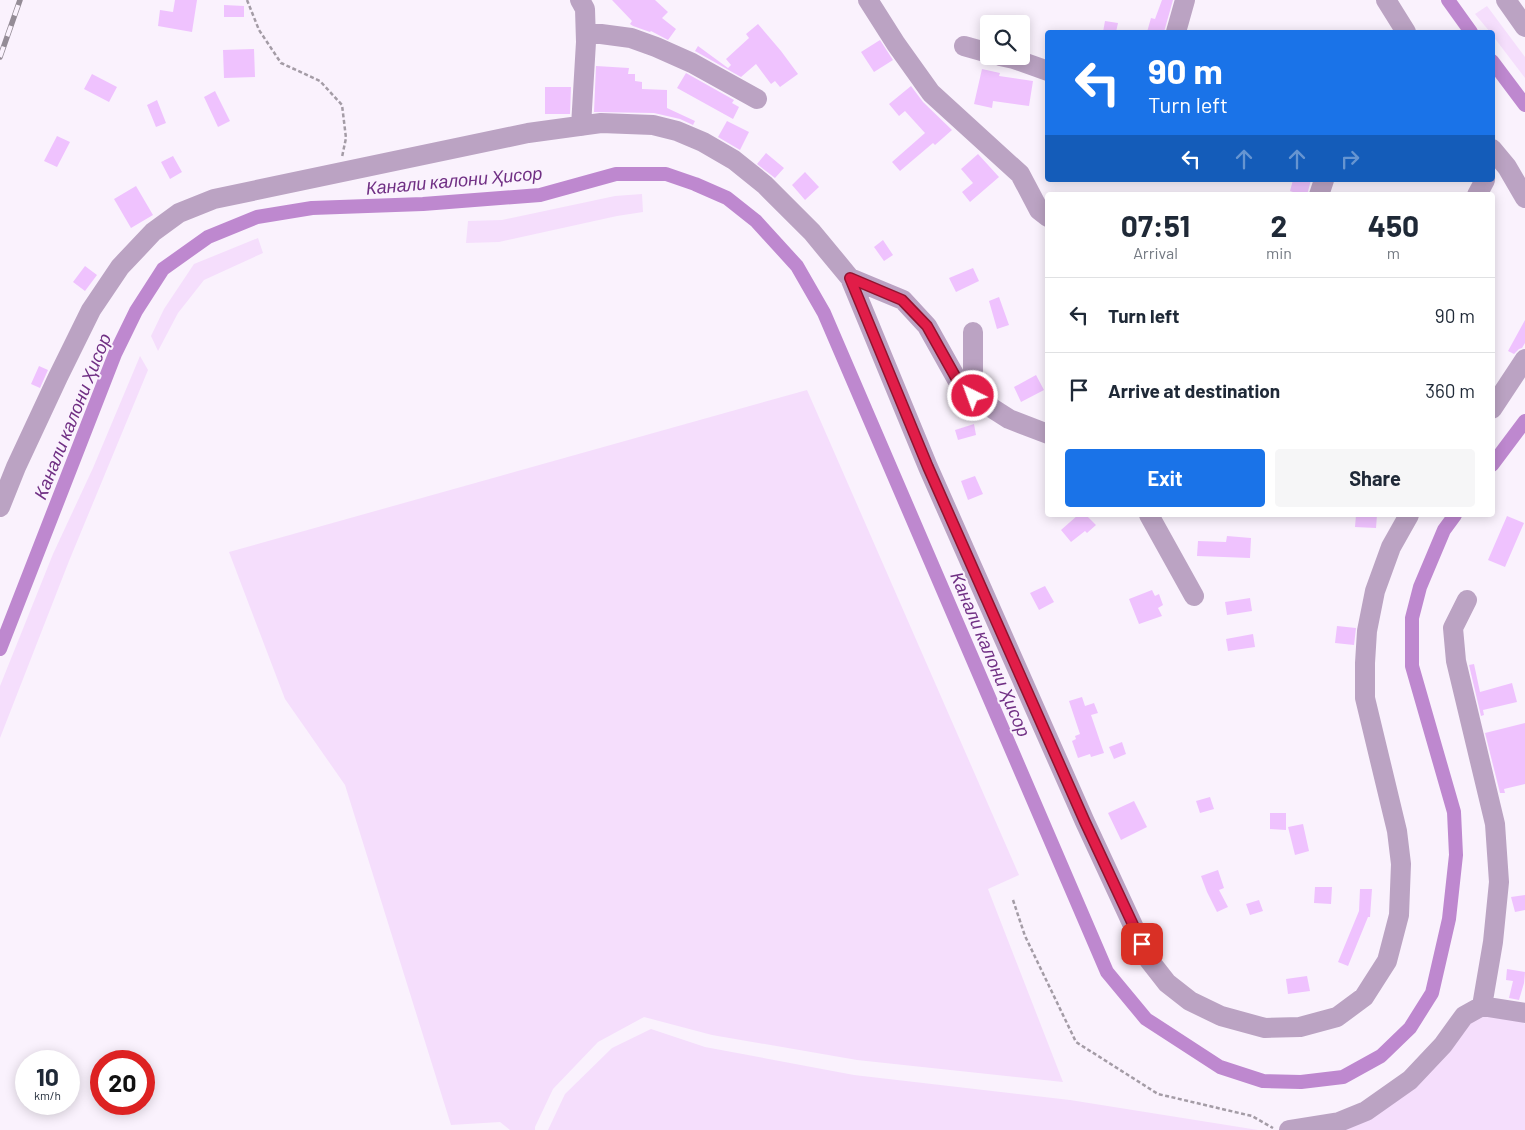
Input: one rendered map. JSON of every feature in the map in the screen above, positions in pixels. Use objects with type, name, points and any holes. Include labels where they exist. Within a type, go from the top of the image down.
[{"type":"lane","points":[[580,0],[585,9],[586,32],[581,126]]},
{"type":"lane","points":[[868,0],[931,93],[1020,174],[1039,210],[1045,215]]},
{"type":"lane","points":[[1177,30],[1185,0]]},
{"type":"lane","points":[[1386,0],[1405,30]]},
{"type":"lane","points":[[1506,0],[1525,27]]},
{"type":"lane","points":[[586,32],[631,38],[656,47],[692,63],[757,99]]},
{"type":"lane","points":[[964,46],[980,50]]},
{"type":"lane","points":[[1030,65],[1045,70]]},
{"type":"lane","points":[[0,507],[16,467],[58,377],[92,310],[120,267],[153,232],[178,213],[214,199],[519,135],[601,123],[654,125],[677,131],[703,142],[734,160],[765,185],[812,232],[850,278],[928,467],[1085,822],[1149,960],[1167,983],[1190,1001],[1221,1016],[1265,1028],[1300,1027],[1337,1017],[1364,996],[1387,961],[1399,915],[1401,864],[1397,831],[1366,698],[1365,663],[1367,631],[1374,591],[1391,547],[1408,517]]},
{"type":"lane","points":[[1495,158],[1508,168],[1525,198]]},
{"type":"lane","points":[[850,278],[902,300],[927,326],[960,385],[973,396],[1009,419],[1045,433]]},
{"type":"lane","points":[[973,332],[973,396]]},
{"type":"lane","points":[[1495,404],[1525,359]]},
{"type":"lane","points":[[1150,517],[1194,596]]},
{"type":"lane","points":[[1466,600],[1454,628],[1456,661],[1495,824],[1499,882],[1493,942],[1482,1006]]},
{"type":"lane","points":[[1289,1130],[1339,1122],[1366,1111],[1410,1080],[1443,1045],[1464,1016],[1482,1006],[1525,1013]]},
{"type":"path","points":[[247,0],[259,30],[281,63],[320,81],[342,105],[346,138],[339,173]]},
{"type":"path","points":[[1013,900],[1025,936],[1076,1042],[1158,1094],[1252,1116],[1277,1130]]},
{"type":"shaded area","points":[[1487,6],[1525,57],[1525,78],[1495,39],[1495,30],[1488,30],[1475,14]]},
{"type":"shaded area","points":[[642,194],[643,212],[499,242],[466,243],[468,221],[502,220],[615,196]]},
{"type":"shaded area","points":[[258,238],[263,253],[204,280],[178,313],[158,351],[151,336],[164,309],[194,264]]},
{"type":"shaded area","points":[[140,356],[148,370],[69,561],[0,738],[0,686],[53,554],[93,468]]},
{"type":"shaded area","points":[[807,390],[1019,875],[988,889],[1063,1082],[857,1060],[712,1035],[644,1017],[598,1042],[553,1089],[535,1130],[510,1130],[500,1122],[451,1125],[345,785],[285,699],[229,552]]},
{"type":"shaded area","points":[[1483,1013],[1520,1019],[1525,1024],[1525,1130],[1337,1130],[1470,1020]]},
{"type":"shaded area","points":[[651,1029],[705,1047],[854,1075],[1070,1100],[1258,1130],[548,1130],[565,1094],[612,1048]]},
{"type":"building","points":[[175,0],[197,0],[192,32],[158,26],[160,10],[173,12]]},
{"type":"building","points":[[612,0],[655,0],[668,12],[662,18],[676,29],[668,40],[651,31],[633,26],[630,24],[632,21]]},
{"type":"building","points":[[1162,0],[1173,0],[1165,30],[1148,30],[1151,18],[1155,19]]},
{"type":"building","points":[[224,5],[244,6],[244,17],[224,17]]},
{"type":"building","points":[[1105,21],[1118,23],[1116,30],[1103,30]]},
{"type":"building","points":[[758,24],[798,74],[780,87],[775,81],[771,84],[756,64],[741,77],[695,51],[698,46],[728,68],[731,65],[726,59],[749,38],[746,34]]},
{"type":"building","points":[[880,40],[893,60],[874,72],[861,52]]},
{"type":"building","points":[[254,49],[255,77],[224,78],[223,50]]},
{"type":"building","points":[[596,66],[629,68],[628,74],[635,74],[635,81],[642,82],[642,89],[667,90],[667,108],[695,121],[693,125],[680,119],[654,113],[594,112]]},
{"type":"building","points":[[982,69],[1000,73],[999,76],[1033,81],[1029,106],[993,101],[992,108],[974,104]]},
{"type":"building","points":[[686,73],[734,100],[732,103],[739,107],[733,119],[677,88]]},
{"type":"building","points":[[92,74],[117,87],[109,102],[84,89]]},
{"type":"building","points":[[911,86],[923,102],[952,130],[935,145],[933,143],[900,171],[892,162],[925,133],[905,111],[899,116],[889,104]]},
{"type":"building","points":[[545,87],[571,87],[570,114],[545,114]]},
{"type":"building","points":[[215,91],[230,121],[218,127],[204,97]]},
{"type":"building","points":[[157,100],[166,123],[156,127],[147,105]]},
{"type":"building","points":[[727,121],[749,132],[740,150],[718,137]]},
{"type":"building","points":[[57,136],[70,142],[57,167],[44,161]]},
{"type":"building","points":[[766,153],[784,168],[775,178],[757,164]]},
{"type":"building","points":[[978,154],[999,177],[970,202],[962,192],[973,183],[961,169]]},
{"type":"building","points":[[173,156],[182,172],[170,179],[161,162]]},
{"type":"building","points":[[805,172],[819,187],[805,200],[792,185]]},
{"type":"building","points":[[1292,182],[1310,182],[1308,192],[1290,191]]},
{"type":"building","points":[[136,186],[153,215],[131,228],[114,199]]},
{"type":"building","points":[[883,240],[893,255],[884,261],[874,247]]},
{"type":"building","points":[[85,266],[97,275],[85,291],[73,282]]},
{"type":"building","points":[[973,268],[979,281],[956,292],[949,278]]},
{"type":"building","points":[[999,297],[1009,325],[997,329],[989,301]]},
{"type":"building","points":[[1525,320],[1525,343],[1514,354],[1508,351]]},
{"type":"building","points":[[39,366],[48,370],[40,388],[31,384]]},
{"type":"building","points":[[1036,375],[1044,390],[1021,402],[1014,387]]},
{"type":"building","points":[[974,424],[976,435],[958,440],[955,430]]},
{"type":"building","points":[[975,476],[983,494],[968,500],[961,481]]},
{"type":"building","points":[[1507,516],[1524,523],[1505,567],[1488,560]]},
{"type":"building","points":[[1076,517],[1088,517],[1096,525],[1087,533],[1085,531],[1071,542],[1061,530]]},
{"type":"building","points":[[1356,517],[1377,517],[1376,528],[1355,527]]},
{"type":"building","points":[[1227,536],[1251,538],[1250,558],[1197,556],[1198,541],[1226,542]]},
{"type":"building","points":[[1045,586],[1054,602],[1039,610],[1030,593]]},
{"type":"building","points":[[1152,590],[1155,596],[1159,594],[1163,605],[1158,608],[1162,616],[1139,624],[1129,599]]},
{"type":"building","points":[[1250,598],[1252,611],[1227,615],[1225,602]]},
{"type":"building","points":[[1337,626],[1356,628],[1354,645],[1335,643]]},
{"type":"building","points":[[1253,634],[1255,647],[1228,651],[1226,639]]},
{"type":"building","points":[[1474,664],[1480,692],[1512,683],[1517,702],[1483,710],[1484,715],[1481,716],[1469,665]]},
{"type":"building","points":[[1082,697],[1085,706],[1094,703],[1098,713],[1091,715],[1104,753],[1091,757],[1090,754],[1078,758],[1072,741],[1076,739],[1075,736],[1080,734],[1069,701]]},
{"type":"building","points":[[1525,723],[1525,784],[1504,789],[1505,793],[1500,793],[1485,733]]},
{"type":"building","points":[[1122,742],[1126,754],[1114,759],[1109,747]]},
{"type":"building","points":[[1210,797],[1214,809],[1200,813],[1196,801]]},
{"type":"building","points":[[1134,801],[1147,827],[1121,840],[1108,813]]},
{"type":"building","points":[[1270,813],[1286,813],[1286,830],[1270,829]]},
{"type":"building","points":[[1303,824],[1309,851],[1295,855],[1288,827]]},
{"type":"building","points":[[1218,870],[1224,888],[1219,890],[1228,907],[1217,912],[1201,876]]},
{"type":"building","points":[[1315,887],[1332,887],[1331,904],[1314,903]]},
{"type":"building","points":[[1360,889],[1372,889],[1370,917],[1368,917],[1348,966],[1338,962],[1359,911]]},
{"type":"building","points":[[1525,895],[1525,910],[1515,912],[1511,897]]},
{"type":"building","points":[[1259,900],[1263,911],[1250,915],[1246,904]]},
{"type":"building","points":[[1507,969],[1525,972],[1519,1000],[1509,998],[1513,981],[1506,980]]},
{"type":"building","points":[[1307,976],[1310,991],[1288,994],[1286,979]]},
{"type":"waterway","name":"Канали калони Ҳисор","points":[[1448,0],[1470,30]]},
{"type":"waterway","name":"Канали калони Ҳисор","points":[[1495,65],[1525,105]]},
{"type":"waterway","name":"Канали калони Ҳисор","points":[[0,649],[115,354],[136,311],[163,269],[208,237],[257,217],[312,208],[423,204],[540,195],[616,174],[666,174],[727,198],[756,221],[797,266],[824,313],[1107,972],[1146,1019],[1220,1067],[1263,1081],[1301,1082],[1343,1077],[1381,1056],[1410,1028],[1432,993],[1449,919],[1456,855],[1454,812],[1412,666],[1412,618],[1420,587],[1444,530],[1454,517]]},
{"type":"waterway","name":"Канали калони Ҳисор","points":[[1495,461],[1525,421]]},
{"type":"railway","points":[[0,57],[20,0]]},
{"type":"route","points":[[973,396],[960,385],[927,326],[902,300],[850,278],[928,467],[1085,822],[1142,944]]}]
